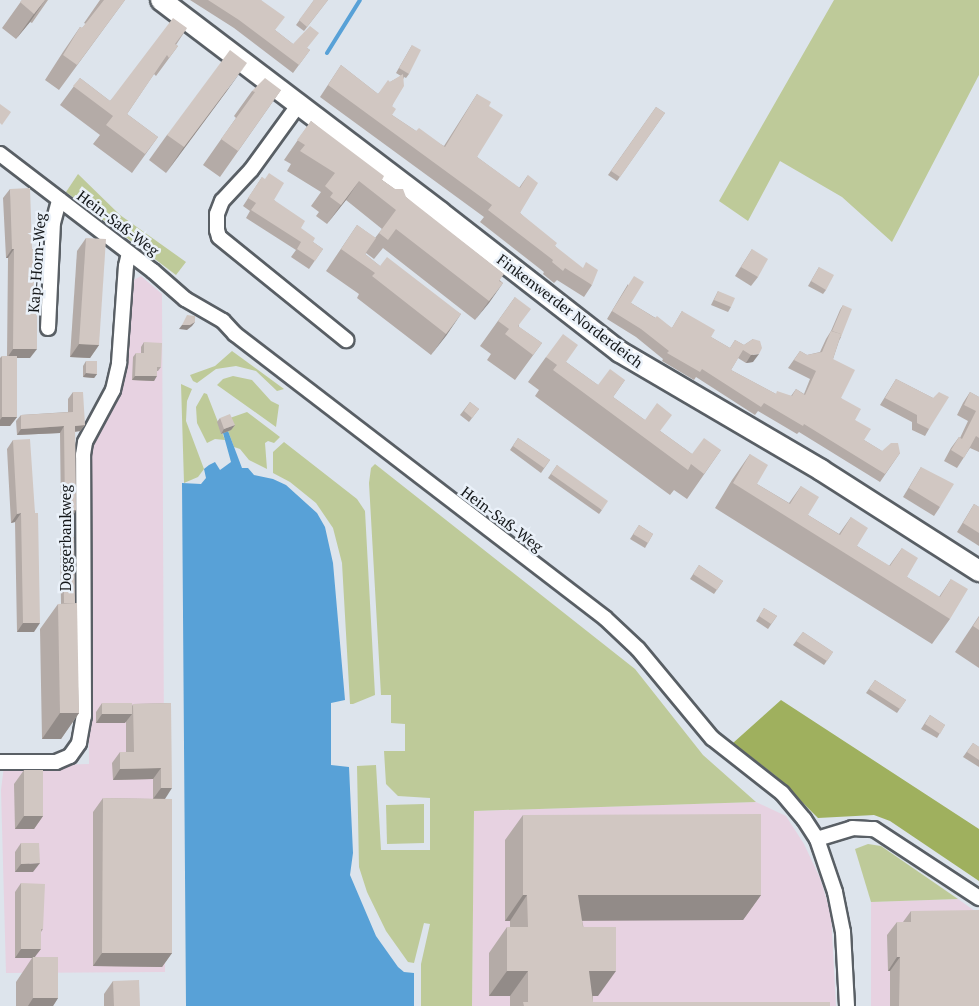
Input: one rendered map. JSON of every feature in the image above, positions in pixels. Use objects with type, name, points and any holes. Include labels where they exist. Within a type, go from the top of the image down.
[{"type":"street","name":"Finkenwerder Norderdeich","points":[[160,0],[299,104],[620,352],[821,470],[979,571]]},
{"type":"street","points":[[299,104],[251,170],[222,201],[217,214],[217,230],[219,237],[346,340]]},
{"type":"street","name":"Hein-Saß-Weg","points":[[0,154],[188,301],[224,321],[235,334],[605,618],[654,667],[718,744],[774,786],[789,801],[817,839],[835,892],[842,925],[848,1006]]},
{"type":"street","name":"Kap-Horn-Weg","points":[[48,328],[53,223],[59,200]]},
{"type":"street","name":"Doggerbankweg","points":[[0,762],[56,762],[70,756],[80,743],[84,716],[83,455],[85,442],[113,390],[118,363],[129,253]]},
{"type":"street","points":[[817,839],[859,827],[874,830],[979,898]]},
{"type":"shaded area","points":[[141,276],[162,294],[165,972],[6,973],[1,790],[4,766],[89,764],[88,469],[91,443],[119,394],[132,281]]},
{"type":"shaded area","points":[[756,802],[786,816],[804,844],[820,878],[831,914],[836,1006],[472,1006],[474,811]]},
{"type":"shaded area","points":[[958,899],[979,914],[979,1006],[871,1006],[871,902]]},
{"type":"green space","points":[[834,0],[979,0],[979,75],[892,242],[842,197],[780,161],[748,221],[719,201]]},
{"type":"green space","points":[[78,174],[120,215],[186,262],[176,275],[66,192]]},
{"type":"green space","points":[[232,351],[284,389],[277,391],[256,371],[236,366],[216,369],[197,383],[193,381],[190,375],[215,366]]},
{"type":"green space","points":[[233,376],[252,380],[271,401],[279,405],[276,427],[217,385],[223,379]]},
{"type":"green space","points":[[181,384],[192,389],[187,401],[186,421],[204,469],[198,477],[184,483]]},
{"type":"green space","points":[[204,393],[207,394],[225,440],[215,439],[207,443],[197,423],[196,407]]},
{"type":"green space","points":[[247,412],[280,437],[274,443],[268,441],[265,443],[267,469],[249,460],[240,449],[234,447],[228,431],[227,419]]},
{"type":"green space","points":[[284,442],[357,499],[365,511],[375,695],[353,704],[350,704],[342,563],[333,528],[316,503],[290,482],[273,473],[273,452]]},
{"type":"green space","points":[[375,464],[635,669],[703,755],[756,802],[474,811],[472,1006],[421,1006],[421,964],[430,924],[424,923],[414,963],[408,962],[386,931],[367,892],[359,867],[357,766],[376,765],[381,850],[430,850],[430,798],[398,796],[386,784],[384,751],[405,751],[405,724],[391,723],[391,695],[381,695],[369,483],[371,468]]},
{"type":"green space","points":[[781,700],[979,829],[979,881],[890,821],[874,815],[818,818],[776,776],[733,743]]},
{"type":"green space","points":[[424,804],[424,843],[387,844],[386,805]]},
{"type":"green space","points":[[868,844],[881,846],[958,899],[871,902],[855,849]]},
{"type":"water","points":[[228,431],[242,468],[248,468],[254,475],[273,479],[286,485],[317,513],[325,527],[333,563],[345,700],[331,703],[331,765],[349,767],[353,853],[350,875],[376,936],[398,967],[404,972],[414,973],[414,1006],[186,1006],[182,483],[201,484],[206,478],[204,469],[209,465],[215,462],[220,470],[231,462],[223,433]]},
{"type":"building","points":[[22,0],[45,0],[34,14],[20,2]]},
{"type":"building","points":[[104,0],[125,0],[77,65],[63,55],[80,27],[82,28]]},
{"type":"building","points":[[208,0],[261,0],[285,17],[275,30],[293,44],[310,26],[319,33],[307,48],[310,50],[299,65]]},
{"type":"building","points":[[314,0],[328,0],[307,27],[299,20]]},
{"type":"building","points":[[173,18],[187,28],[175,44],[178,46],[169,58],[167,55],[127,114],[158,137],[145,154],[106,125],[113,116],[73,86],[80,78],[110,101]]},
{"type":"building","points":[[412,45],[421,50],[409,74],[399,68]]},
{"type":"building","points":[[230,50],[247,63],[184,147],[167,135]]},
{"type":"building","points":[[341,65],[378,94],[388,80],[390,82],[403,74],[404,86],[392,106],[396,109],[392,115],[416,131],[419,128],[445,147],[477,94],[491,102],[489,106],[503,115],[477,157],[520,188],[528,175],[538,183],[520,213],[557,243],[555,246],[583,268],[586,262],[598,270],[592,285],[565,268],[563,271],[552,262],[553,260],[488,210],[492,205],[328,85]]},
{"type":"building","points":[[265,78],[281,90],[238,151],[221,139],[255,92],[252,91]]},
{"type":"building","points":[[0,104],[11,112],[2,125],[0,123]]},
{"type":"building","points":[[656,107],[665,113],[620,177],[611,171]]},
{"type":"building","points":[[311,121],[384,176],[382,180],[395,189],[403,189],[406,197],[504,274],[499,281],[503,283],[489,301],[396,229],[388,240],[379,233],[396,210],[359,181],[341,205],[330,197],[333,193],[325,186],[335,173],[300,151],[305,145],[297,140]]},
{"type":"building","points":[[269,173],[284,183],[274,200],[305,221],[301,228],[315,238],[313,242],[323,249],[315,261],[297,249],[301,242],[251,210],[256,203],[248,198],[262,177],[265,179]]},
{"type":"building","points":[[30,188],[32,249],[37,249],[37,349],[13,349],[14,249],[12,249],[10,189]]},
{"type":"building","points":[[357,225],[376,238],[365,254],[380,266],[387,257],[461,314],[446,334],[372,276],[375,273],[341,249]]},
{"type":"building","points":[[86,238],[106,239],[99,345],[79,344]]},
{"type":"building","points":[[752,249],[768,259],[758,277],[741,267]]},
{"type":"building","points":[[819,267],[834,275],[826,290],[811,281]]},
{"type":"building","points":[[634,276],[644,282],[631,303],[655,318],[657,316],[672,328],[682,311],[715,330],[711,337],[730,348],[735,340],[744,345],[753,339],[760,341],[762,348],[759,354],[751,355],[743,350],[731,370],[776,394],[777,391],[792,396],[796,389],[805,395],[816,371],[794,360],[800,351],[807,355],[822,352],[831,331],[841,334],[833,359],[855,370],[841,398],[861,409],[855,420],[871,429],[864,440],[882,451],[891,443],[898,443],[900,453],[885,474],[804,424],[803,426],[764,403],[761,407],[702,369],[700,372],[667,353],[669,351],[641,329],[612,311]]},
{"type":"building","points":[[718,291],[735,298],[731,307],[714,300]]},
{"type":"building","points":[[515,297],[531,309],[518,326],[542,343],[533,355],[505,334],[509,329],[498,321]]},
{"type":"building","points":[[843,305],[852,309],[840,337],[841,334],[832,331]]},
{"type":"building","points":[[187,315],[195,316],[195,322],[182,325]]},
{"type":"building","points":[[563,334],[578,345],[566,362],[598,385],[610,369],[625,380],[613,397],[645,420],[657,403],[672,415],[660,431],[692,454],[704,438],[721,450],[704,474],[691,464],[688,470],[553,370],[557,365],[546,357]]},
{"type":"building","points":[[144,342],[162,343],[161,367],[157,367],[157,376],[135,376],[136,353],[144,353]]},
{"type":"building","points":[[2,356],[17,356],[17,417],[2,417]]},
{"type":"building","points":[[86,361],[97,361],[97,374],[86,373]]},
{"type":"building","points":[[896,379],[933,398],[939,392],[949,397],[929,429],[917,423],[917,415],[885,398]]},
{"type":"building","points":[[73,392],[83,392],[85,425],[75,426],[76,510],[65,511],[64,426],[21,429],[21,415],[73,412]]},
{"type":"building","points":[[970,392],[979,397],[979,438],[976,436],[964,458],[951,450],[959,437],[962,439],[976,411],[964,405]]},
{"type":"building","points":[[470,402],[479,409],[472,418],[464,411]]},
{"type":"building","points":[[230,414],[235,425],[224,429],[220,418]]},
{"type":"building","points":[[518,438],[550,460],[544,468],[513,446]]},
{"type":"building","points":[[30,439],[35,513],[38,513],[40,623],[23,623],[21,513],[17,514],[13,440]]},
{"type":"building","points":[[750,454],[768,465],[757,484],[790,504],[801,486],[819,497],[808,515],[840,535],[851,517],[868,528],[857,546],[890,566],[902,548],[918,558],[907,577],[940,597],[951,579],[968,589],[950,619],[733,483]]},
{"type":"building","points":[[557,465],[608,501],[602,510],[551,474]]},
{"type":"building","points":[[921,467],[954,484],[940,507],[909,488]]},
{"type":"building","points":[[974,504],[979,507],[979,533],[963,523]]},
{"type":"building","points":[[639,525],[653,534],[648,543],[633,534]]},
{"type":"building","points":[[63,537],[74,537],[75,603],[64,603]]},
{"type":"building","points":[[699,565],[723,581],[717,590],[693,574]]},
{"type":"building","points":[[77,603],[79,713],[60,713],[58,604]]},
{"type":"building","points":[[764,608],[777,616],[771,624],[759,616]]},
{"type":"building","points":[[979,617],[979,630],[973,626]]},
{"type":"building","points":[[803,632],[833,652],[827,661],[796,641]]},
{"type":"building","points":[[875,680],[906,700],[900,709],[869,689]]},
{"type":"building","points":[[102,703],[132,703],[132,714],[102,714]]},
{"type":"building","points":[[171,703],[172,788],[161,788],[161,768],[120,769],[120,752],[134,752],[133,704]]},
{"type":"building","points":[[930,715],[945,725],[940,734],[925,724]]},
{"type":"building","points":[[973,743],[979,747],[979,760],[967,752]]},
{"type":"building","points":[[24,770],[43,770],[43,816],[24,816]]},
{"type":"building","points":[[103,798],[172,799],[172,953],[102,953]]},
{"type":"building","points":[[761,814],[761,895],[578,895],[583,927],[616,927],[616,971],[589,971],[593,1002],[830,1002],[830,1006],[524,1006],[523,1002],[528,1002],[528,971],[507,971],[507,927],[528,927],[527,895],[523,895],[523,815]]},
{"type":"building","points":[[21,843],[39,843],[40,863],[21,864]]},
{"type":"building","points":[[21,883],[45,884],[41,949],[21,949]]},
{"type":"building","points":[[979,910],[979,1006],[899,1006],[900,957],[897,957],[897,922],[911,922],[911,911]]},
{"type":"building","points":[[33,957],[58,957],[58,998],[33,998]]},
{"type":"building","points":[[139,980],[140,1006],[114,1006],[113,981]]},
{"type":"waterway","points":[[327,53],[360,0]]}]
